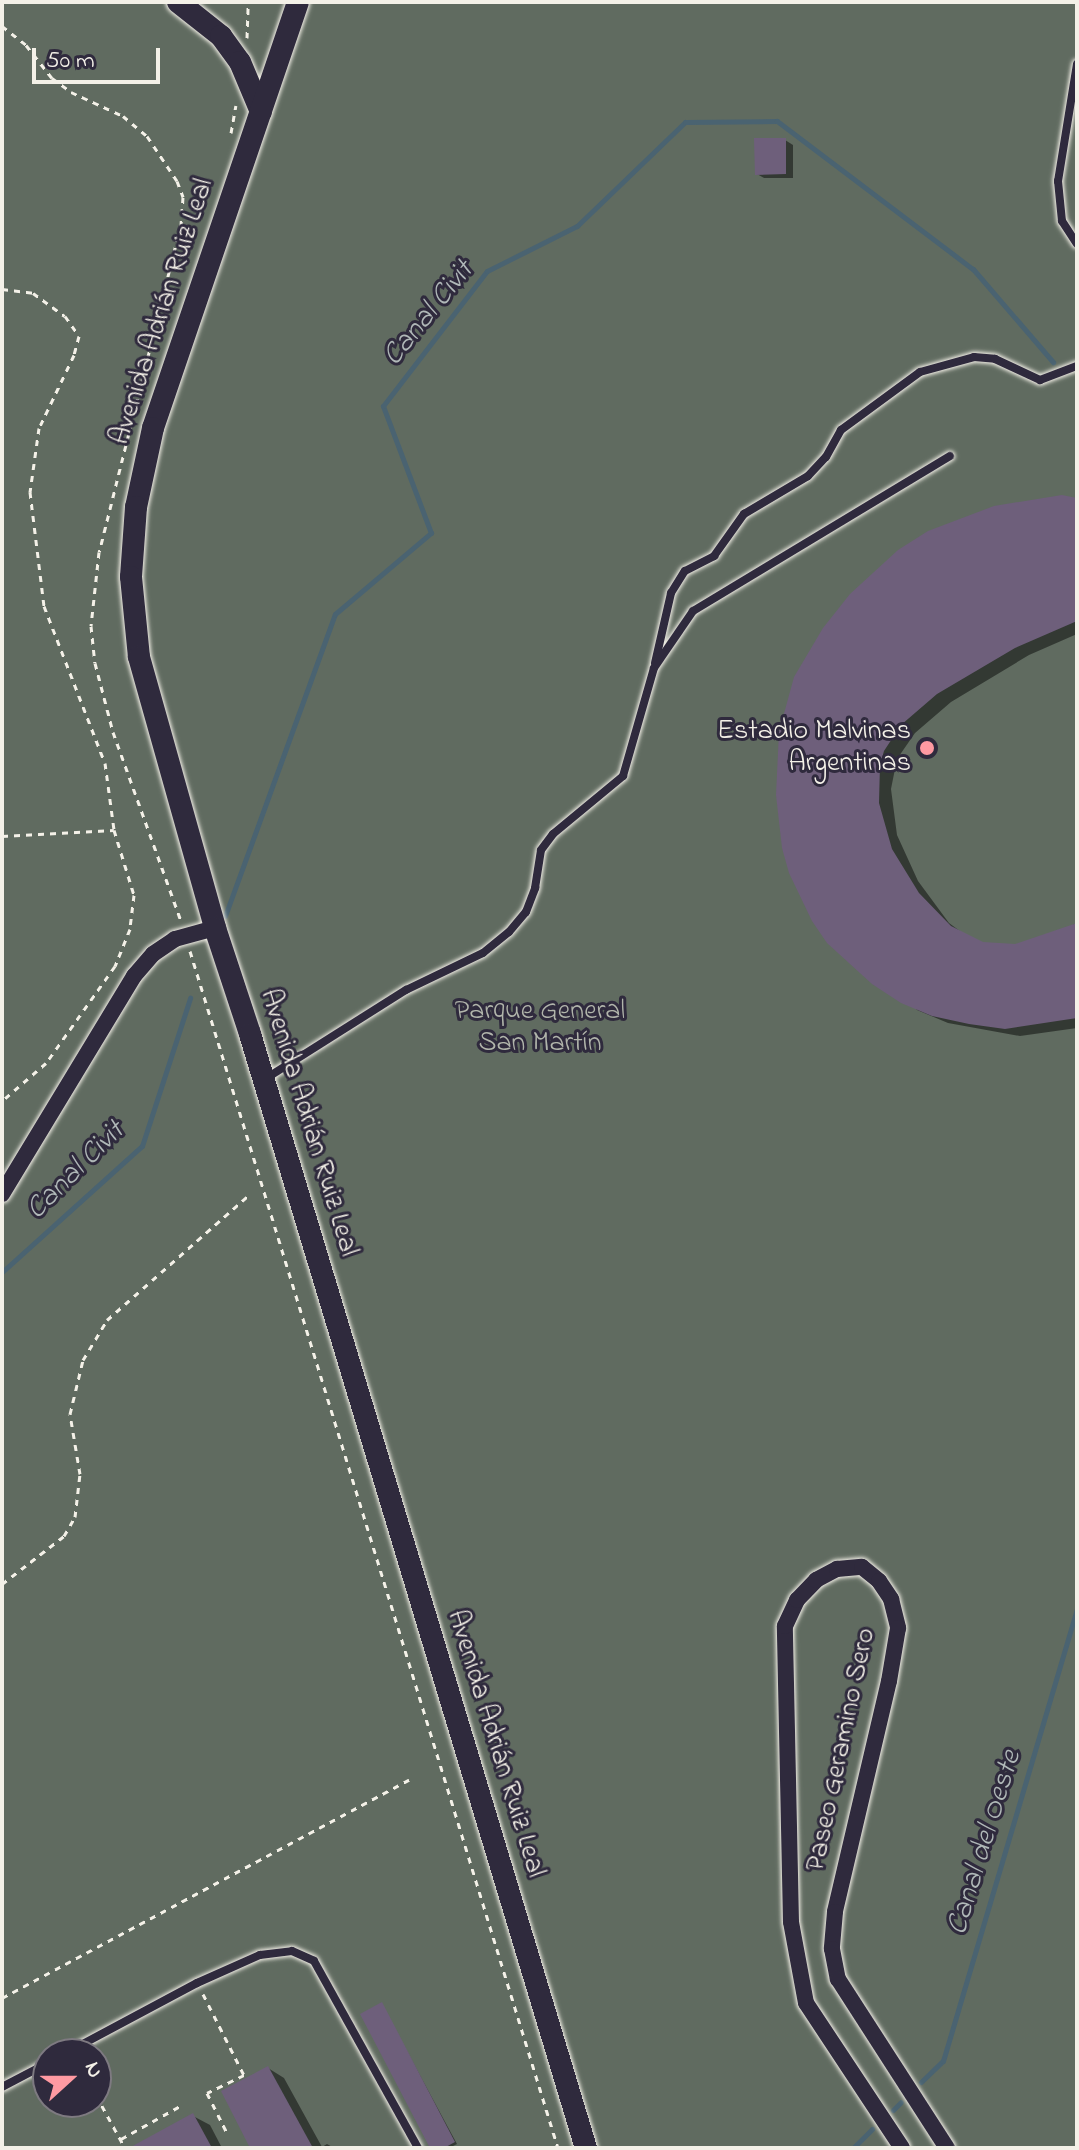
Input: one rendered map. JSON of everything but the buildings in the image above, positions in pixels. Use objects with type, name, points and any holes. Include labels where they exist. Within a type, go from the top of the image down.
[{"type":"street","points":[[178,2],[221,36],[234,53],[261,112]]},
{"type":"street","name":"Avenida Adrián Ruiz Leal","points":[[298,2],[153,428],[136,507],[131,577],[139,657],[215,928],[264,1079],[586,2148]]},
{"type":"street","points":[[5,1184],[134,976],[153,954],[175,939],[215,928]]},
{"type":"street","name":"Paseo Geramino Sero","points":[[902,2148],[806,2003],[791,1922],[785,1626],[797,1600],[816,1580],[837,1569],[862,1567],[879,1581],[891,1599],[898,1628],[887,1694],[835,1912],[832,1949],[838,1979],[947,2148]]},
{"type":"lane","points":[[1077,64],[1058,181],[1062,221],[1077,244]]},
{"type":"lane","points":[[264,1079],[406,990],[483,953],[509,932],[526,912],[535,888],[541,850],[553,834],[623,776],[654,668],[671,593],[685,571],[714,556],[744,514],[808,476],[826,457],[841,430],[920,372],[974,357],[995,359],[1040,380],[1077,366]]},
{"type":"lane","points":[[654,668],[693,611],[950,456]]},
{"type":"lane","points":[[94,2038],[197,1983],[276,1951],[292,1951],[314,1961],[418,2148]]},
{"type":"lane","points":[[2,2087],[32,2071]]},
{"type":"path","points":[[2,1101],[46,1063],[115,966],[130,929],[134,895],[114,830],[105,763],[44,606],[30,492],[39,428],[74,355],[79,336],[65,316],[33,293],[3,289]]},
{"type":"path","points":[[2,836],[114,830]]},
{"type":"path","points":[[2,1584],[64,1536],[75,1517],[80,1474],[70,1414],[83,1360],[107,1320],[249,1195]]},
{"type":"path","points":[[2,1998],[409,1780]]},
{"type":"path","points":[[197,1983],[244,2075],[207,2093],[227,2133]]},
{"type":"path","points":[[121,2139],[180,2106]]},
{"type":"path","points":[[109,2118],[125,2148]]},
{"type":"green space","name":"Parque General San Martín","points":[[2,2],[1077,2],[1077,2148],[2,2148]]},
{"type":"waterway","name":"Canal Civit","points":[[225,916],[335,614],[431,533],[383,406],[487,271],[577,226],[685,122],[777,121],[973,269],[1053,362]]},
{"type":"waterway","name":"Canal Civit","points":[[2,1272],[142,1146],[190,998]]},
{"type":"waterway","name":"Canal del Oeste","points":[[921,2082],[943,2061],[1077,1608]]},
{"type":"waterway","points":[[893,2110],[901,2102]]},
{"type":"waterway","name":"Canal del Oeste","points":[[853,2148],[872,2129]]},
{"type":"place","name":"Estadio Malvinas Argentinas","points":[[927,748]]}]
